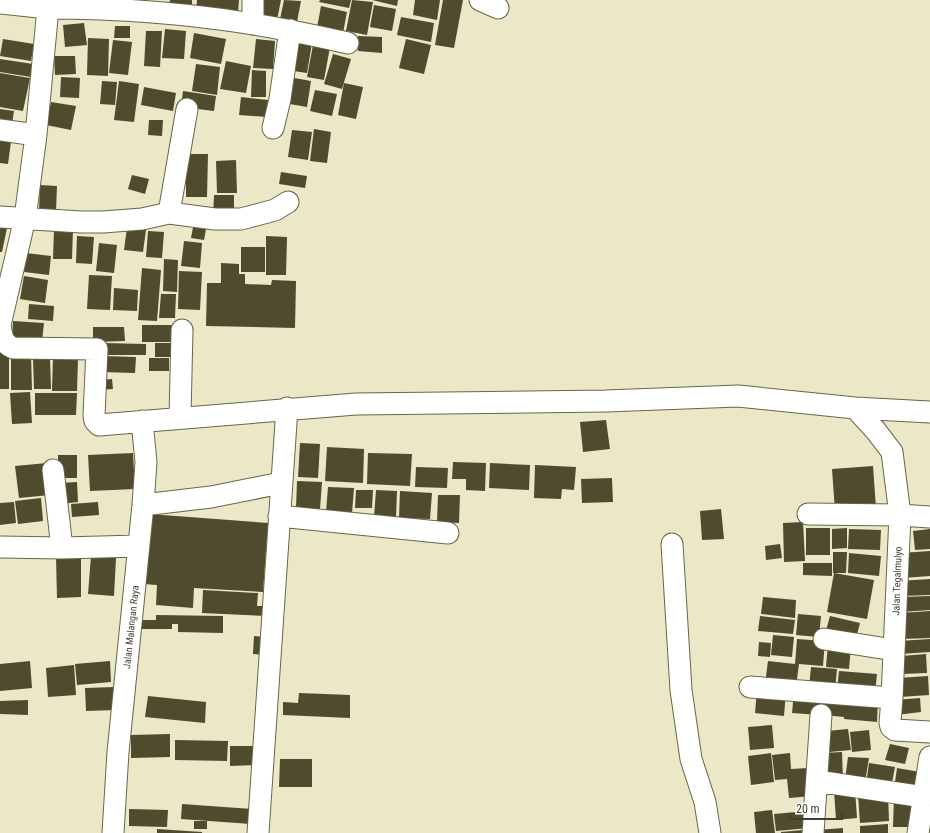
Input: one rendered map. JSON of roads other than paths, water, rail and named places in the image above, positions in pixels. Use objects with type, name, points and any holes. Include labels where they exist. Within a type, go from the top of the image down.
[{"type":"street","points":[[253,0],[253,24]]},
{"type":"street","points":[[0,3],[48,8],[117,9],[144,6],[290,30],[348,43]]},
{"type":"street","points":[[48,8],[36,135],[25,218],[0,325],[2,336],[7,346],[13,348],[97,348],[94,416],[95,421],[99,425],[287,408],[356,404],[606,401],[738,396],[856,408],[930,412]]},
{"type":"street","points":[[273,128],[280,99],[290,30]]},
{"type":"street","points":[[169,213],[187,109]]},
{"type":"street","points":[[0,130],[36,135]]},
{"type":"street","points":[[0,217],[81,222],[142,219],[169,213],[215,219],[241,219],[275,210],[288,202]]},
{"type":"street","points":[[180,417],[182,330]]},
{"type":"street","points":[[258,833],[287,408]]},
{"type":"street","name":"Jalan Tegalmulyo","points":[[856,408],[892,452],[900,515],[890,723],[891,727],[895,730],[930,732]]},
{"type":"street","name":"Jalan Malangan Raya","points":[[113,833],[118,752],[143,505],[146,462],[142,421]]},
{"type":"street","points":[[53,470],[62,548]]},
{"type":"street","points":[[143,505],[211,497],[281,483]]},
{"type":"street","points":[[808,514],[900,515],[930,517]]},
{"type":"street","points":[[279,516],[448,533]]},
{"type":"street","points":[[672,544],[681,690],[690,759],[705,802],[710,833]]},
{"type":"street","points":[[0,547],[62,548],[140,546]]},
{"type":"street","points":[[824,639],[894,650]]},
{"type":"street","points":[[750,687],[823,694],[892,698]]},
{"type":"street","points":[[814,833],[821,715]]},
{"type":"street","points":[[918,833],[930,757]]},
{"type":"street","points":[[817,781],[924,797]]}]
